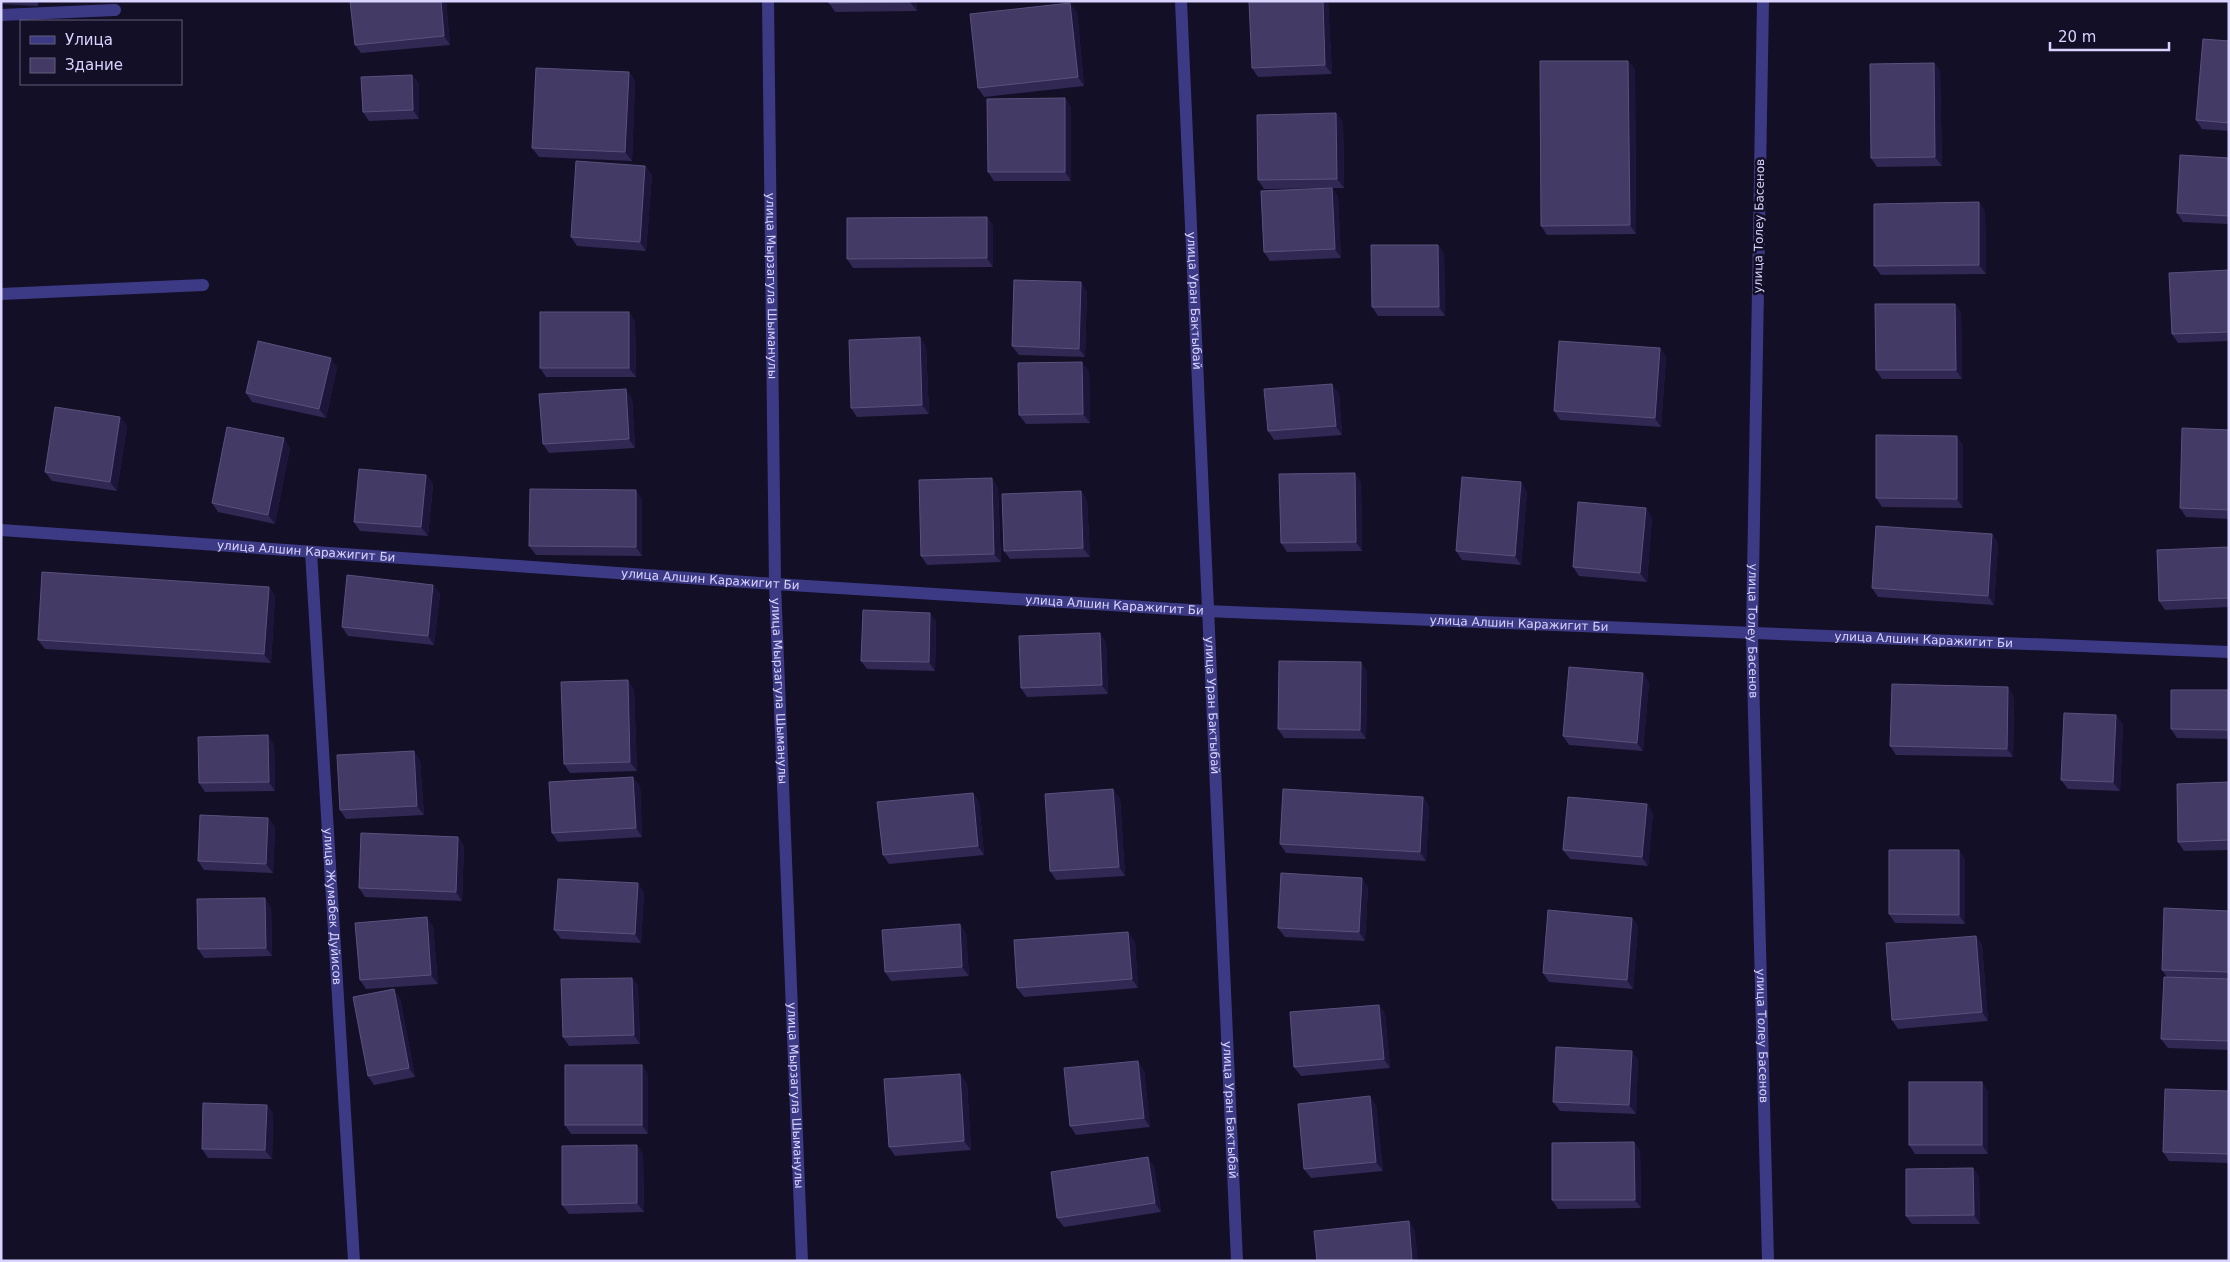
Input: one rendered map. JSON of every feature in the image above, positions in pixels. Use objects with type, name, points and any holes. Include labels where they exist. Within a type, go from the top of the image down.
[{"type":"street","name":"улица Мырзагула Шыманулы","points":[[768,1],[775,584],[802,1261]]},
{"type":"street","name":"улица Уран Бактыбай","points":[[1181,1],[1206,610],[1236,1261]]},
{"type":"street","name":"улица Толеу Басенов","points":[[1763,1],[1752,634],[1768,1261]]},
{"type":"street","points":[[1,15],[115,10]]},
{"type":"street","points":[[1,294],[203,285]]},
{"type":"street","name":"улица Алшин Каражигит Би","points":[[1,530],[775,584],[1206,610],[1752,634],[2229,652]]},
{"type":"street","name":"улица Жумабек Дуйисов","points":[[311,552],[354,1261]]},
{"type":"building","points":[[350,1],[441,1],[444,36],[355,45]]},
{"type":"building","points":[[828,1],[910,1],[910,2],[829,3]]},
{"type":"building","points":[[1249,1],[1323,1],[1325,65],[1252,68]]},
{"type":"building","points":[[1070,3],[1078,77],[978,88],[970,14]]},
{"type":"building","points":[[2203,39],[2229,41],[2229,123],[2196,120]]},
{"type":"building","points":[[1540,61],[1628,61],[1630,225],[1541,226]]},
{"type":"building","points":[[1934,63],[1935,157],[1871,158],[1870,64]]},
{"type":"building","points":[[536,68],[629,72],[625,152],[532,148]]},
{"type":"building","points":[[412,75],[413,110],[363,112],[361,77]]},
{"type":"building","points":[[1065,98],[1065,172],[988,172],[987,99]]},
{"type":"building","points":[[1336,113],[1337,179],[1258,180],[1257,115]]},
{"type":"building","points":[[2180,155],[2229,158],[2229,216],[2177,213]]},
{"type":"building","points":[[576,161],[645,166],[640,242],[571,237]]},
{"type":"building","points":[[1332,188],[1335,249],[1264,252],[1261,191]]},
{"type":"building","points":[[1979,202],[1979,265],[1874,266],[1874,204]]},
{"type":"building","points":[[987,217],[987,258],[847,259],[847,218]]},
{"type":"building","points":[[1371,245],[1438,245],[1439,307],[1372,307]]},
{"type":"building","points":[[2229,270],[2229,332],[2172,334],[2169,273]]},
{"type":"building","points":[[1014,280],[1081,282],[1079,349],[1012,346]]},
{"type":"building","points":[[1875,304],[1955,304],[1956,370],[1876,370]]},
{"type":"building","points":[[540,312],[629,312],[629,368],[540,368]]},
{"type":"building","points":[[920,337],[922,405],[851,408],[849,340]]},
{"type":"building","points":[[258,341],[331,358],[319,409],[246,393]]},
{"type":"building","points":[[1559,341],[1660,348],[1655,418],[1554,411]]},
{"type":"building","points":[[1082,362],[1083,414],[1019,415],[1018,363]]},
{"type":"building","points":[[1332,384],[1336,426],[1268,431],[1264,389]]},
{"type":"building","points":[[626,389],[629,439],[543,444],[539,394]]},
{"type":"building","points":[[55,407],[120,417],[110,482],[45,472]]},
{"type":"building","points":[[227,427],[284,438],[268,515],[212,503]]},
{"type":"building","points":[[2182,428],[2229,430],[2229,510],[2180,508]]},
{"type":"building","points":[[1876,435],[1957,436],[1957,499],[1876,498]]},
{"type":"building","points":[[359,469],[426,475],[421,527],[354,522]]},
{"type":"building","points":[[1355,473],[1356,542],[1281,543],[1279,474]]},
{"type":"building","points":[[1462,477],[1521,482],[1515,556],[1456,551]]},
{"type":"building","points":[[992,478],[994,554],[921,556],[919,480]]},
{"type":"building","points":[[530,489],[636,490],[636,547],[529,546]]},
{"type":"building","points":[[1081,491],[1083,548],[1004,551],[1002,494]]},
{"type":"building","points":[[1578,502],[1646,508],[1640,573],[1573,567]]},
{"type":"building","points":[[1876,526],[1992,534],[1988,596],[1872,588]]},
{"type":"building","points":[[2229,547],[2229,598],[2159,601],[2157,550]]},
{"type":"building","points":[[42,572],[269,587],[264,654],[38,640]]},
{"type":"building","points":[[347,575],[433,585],[428,636],[342,627]]},
{"type":"building","points":[[863,610],[930,613],[929,662],[861,661]]},
{"type":"building","points":[[1100,633],[1102,685],[1021,688],[1019,636]]},
{"type":"building","points":[[1279,661],[1361,662],[1360,730],[1278,729]]},
{"type":"building","points":[[1569,667],[1643,673],[1637,743],[1563,736]]},
{"type":"building","points":[[628,680],[630,762],[564,764],[561,682]]},
{"type":"building","points":[[1892,684],[2008,687],[2007,749],[1890,746]]},
{"type":"building","points":[[2171,690],[2229,690],[2229,730],[2171,729]]},
{"type":"building","points":[[2064,713],[2116,715],[2113,782],[2061,780]]},
{"type":"building","points":[[268,735],[269,782],[199,783],[198,737]]},
{"type":"building","points":[[414,751],[417,806],[340,810],[337,755]]},
{"type":"building","points":[[633,777],[636,828],[552,833],[549,782]]},
{"type":"building","points":[[2229,782],[2229,840],[2178,842],[2177,784]]},
{"type":"building","points":[[1113,789],[1119,867],[1050,871],[1045,794]]},
{"type":"building","points":[[1283,789],[1423,797],[1420,852],[1280,844]]},
{"type":"building","points":[[973,793],[978,846],[883,855],[877,802]]},
{"type":"building","points":[[1568,797],[1647,804],[1642,857],[1563,850]]},
{"type":"building","points":[[200,815],[268,818],[266,864],[198,861]]},
{"type":"building","points":[[361,833],[458,837],[456,892],[359,888]]},
{"type":"building","points":[[1889,850],[1959,850],[1959,915],[1889,914]]},
{"type":"building","points":[[1281,873],[1362,878],[1359,932],[1278,928]]},
{"type":"building","points":[[558,879],[638,883],[635,934],[554,930]]},
{"type":"building","points":[[265,898],[266,948],[198,949],[197,899]]},
{"type":"building","points":[[2164,908],[2229,911],[2229,972],[2162,970]]},
{"type":"building","points":[[1548,910],[1632,918],[1627,980],[1543,973]]},
{"type":"building","points":[[427,917],[431,975],[360,980],[355,923]]},
{"type":"building","points":[[960,924],[962,967],[885,972],[882,930]]},
{"type":"building","points":[[1128,932],[1132,979],[1017,988],[1014,940]]},
{"type":"building","points":[[1976,936],[1982,1012],[1892,1020],[1886,943]]},
{"type":"building","points":[[2164,977],[2229,979],[2229,1041],[2161,1039]]},
{"type":"building","points":[[632,978],[634,1035],[563,1037],[561,979]]},
{"type":"building","points":[[394,989],[409,1068],[368,1076],[353,997]]},
{"type":"building","points":[[1379,1005],[1384,1059],[1294,1067],[1290,1012]]},
{"type":"building","points":[[1556,1047],[1632,1051],[1629,1105],[1553,1102]]},
{"type":"building","points":[[1138,1061],[1144,1118],[1070,1126],[1064,1068]]},
{"type":"building","points":[[565,1065],[642,1065],[642,1125],[565,1125]]},
{"type":"building","points":[[960,1074],[964,1141],[889,1147],[884,1079]]},
{"type":"building","points":[[1909,1082],[1982,1082],[1982,1145],[1909,1145]]},
{"type":"building","points":[[2165,1089],[2229,1091],[2229,1154],[2163,1152]]},
{"type":"building","points":[[1370,1096],[1376,1162],[1304,1169],[1298,1104]]},
{"type":"building","points":[[203,1103],[267,1105],[265,1150],[202,1149]]},
{"type":"building","points":[[1634,1142],[1635,1200],[1552,1200],[1552,1143]]},
{"type":"building","points":[[637,1145],[637,1203],[562,1205],[562,1146]]},
{"type":"building","points":[[1148,1157],[1155,1203],[1057,1218],[1051,1172]]},
{"type":"building","points":[[1973,1168],[1974,1215],[1906,1216],[1906,1169]]},
{"type":"building","points":[[1409,1221],[1412,1261],[1317,1261],[1314,1231]]}]
